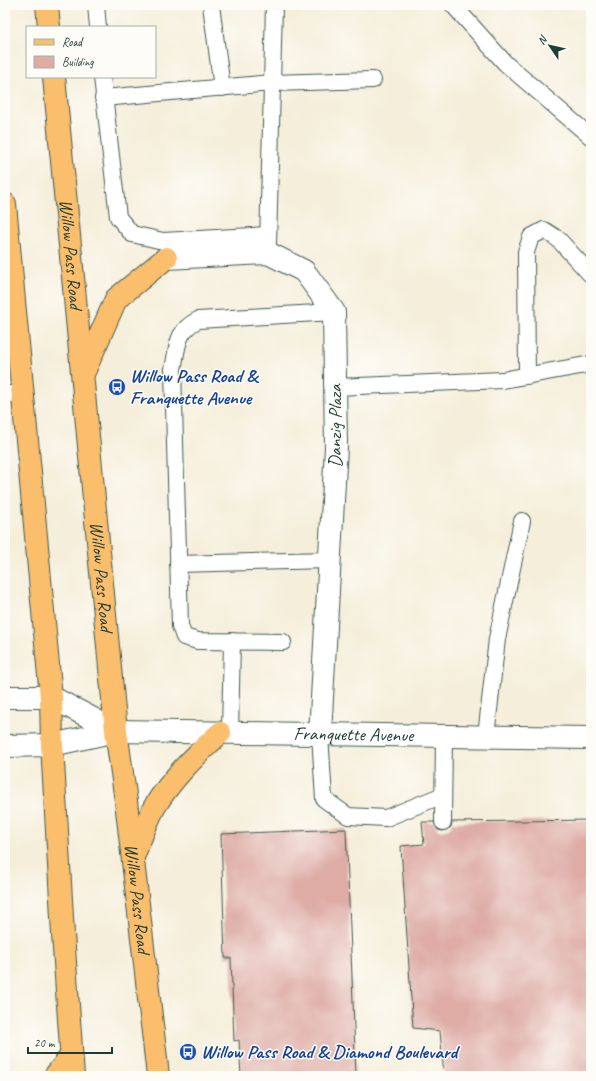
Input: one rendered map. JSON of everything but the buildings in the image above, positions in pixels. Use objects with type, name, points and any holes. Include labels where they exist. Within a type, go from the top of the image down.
[{"type":"main road","points":[[47,5],[49,26]]},
{"type":"main road","name":"Willow Pass Road","points":[[54,78],[116,731],[158,1076]]},
{"type":"main road","points":[[5,204],[14,394],[51,697],[52,745],[72,1066],[55,1076]]},
{"type":"main road","points":[[83,375],[116,299],[166,258]]},
{"type":"main road","points":[[132,858],[155,806],[171,783],[191,760],[225,733]]},
{"type":"street","points":[[166,258],[268,244],[304,271],[334,312]]},
{"type":"street","name":"Danzig Plaza","points":[[320,734],[336,447],[334,312]]},
{"type":"street","points":[[5,697],[51,697],[116,731]]},
{"type":"street","points":[[5,746],[52,745],[116,731]]},
{"type":"street","name":"Franquette Avenue","points":[[116,731],[591,738]]},
{"type":"lane","points":[[96,5],[98,26]]},
{"type":"lane","points":[[211,5],[222,88]]},
{"type":"lane","points":[[102,78],[103,98],[118,217],[132,234],[163,241],[268,244],[274,5]]},
{"type":"lane","points":[[453,5],[506,64],[591,137]]},
{"type":"lane","points":[[103,98],[272,83],[373,80]]},
{"type":"lane","points":[[527,376],[526,252],[531,237],[544,230],[558,239],[591,275]]},
{"type":"lane","points":[[283,642],[198,641],[184,637],[180,626],[174,369],[180,335],[187,325],[198,320],[334,312]]},
{"type":"lane","points":[[335,387],[503,380],[591,364]]},
{"type":"lane","points":[[486,736],[497,639],[522,521]]},
{"type":"lane","points":[[178,564],[329,560]]},
{"type":"lane","points":[[225,733],[232,641]]},
{"type":"lane","points":[[320,734],[324,799],[348,816],[386,818],[443,795]]},
{"type":"lane","points":[[443,822],[444,736]]},
{"type":"place","name":"Willow Pass Road & Franquette Avenue","points":[[117,387]]},
{"type":"place","name":"Willow Pass Road & Diamond Boulevard","points":[[188,1052]]}]
